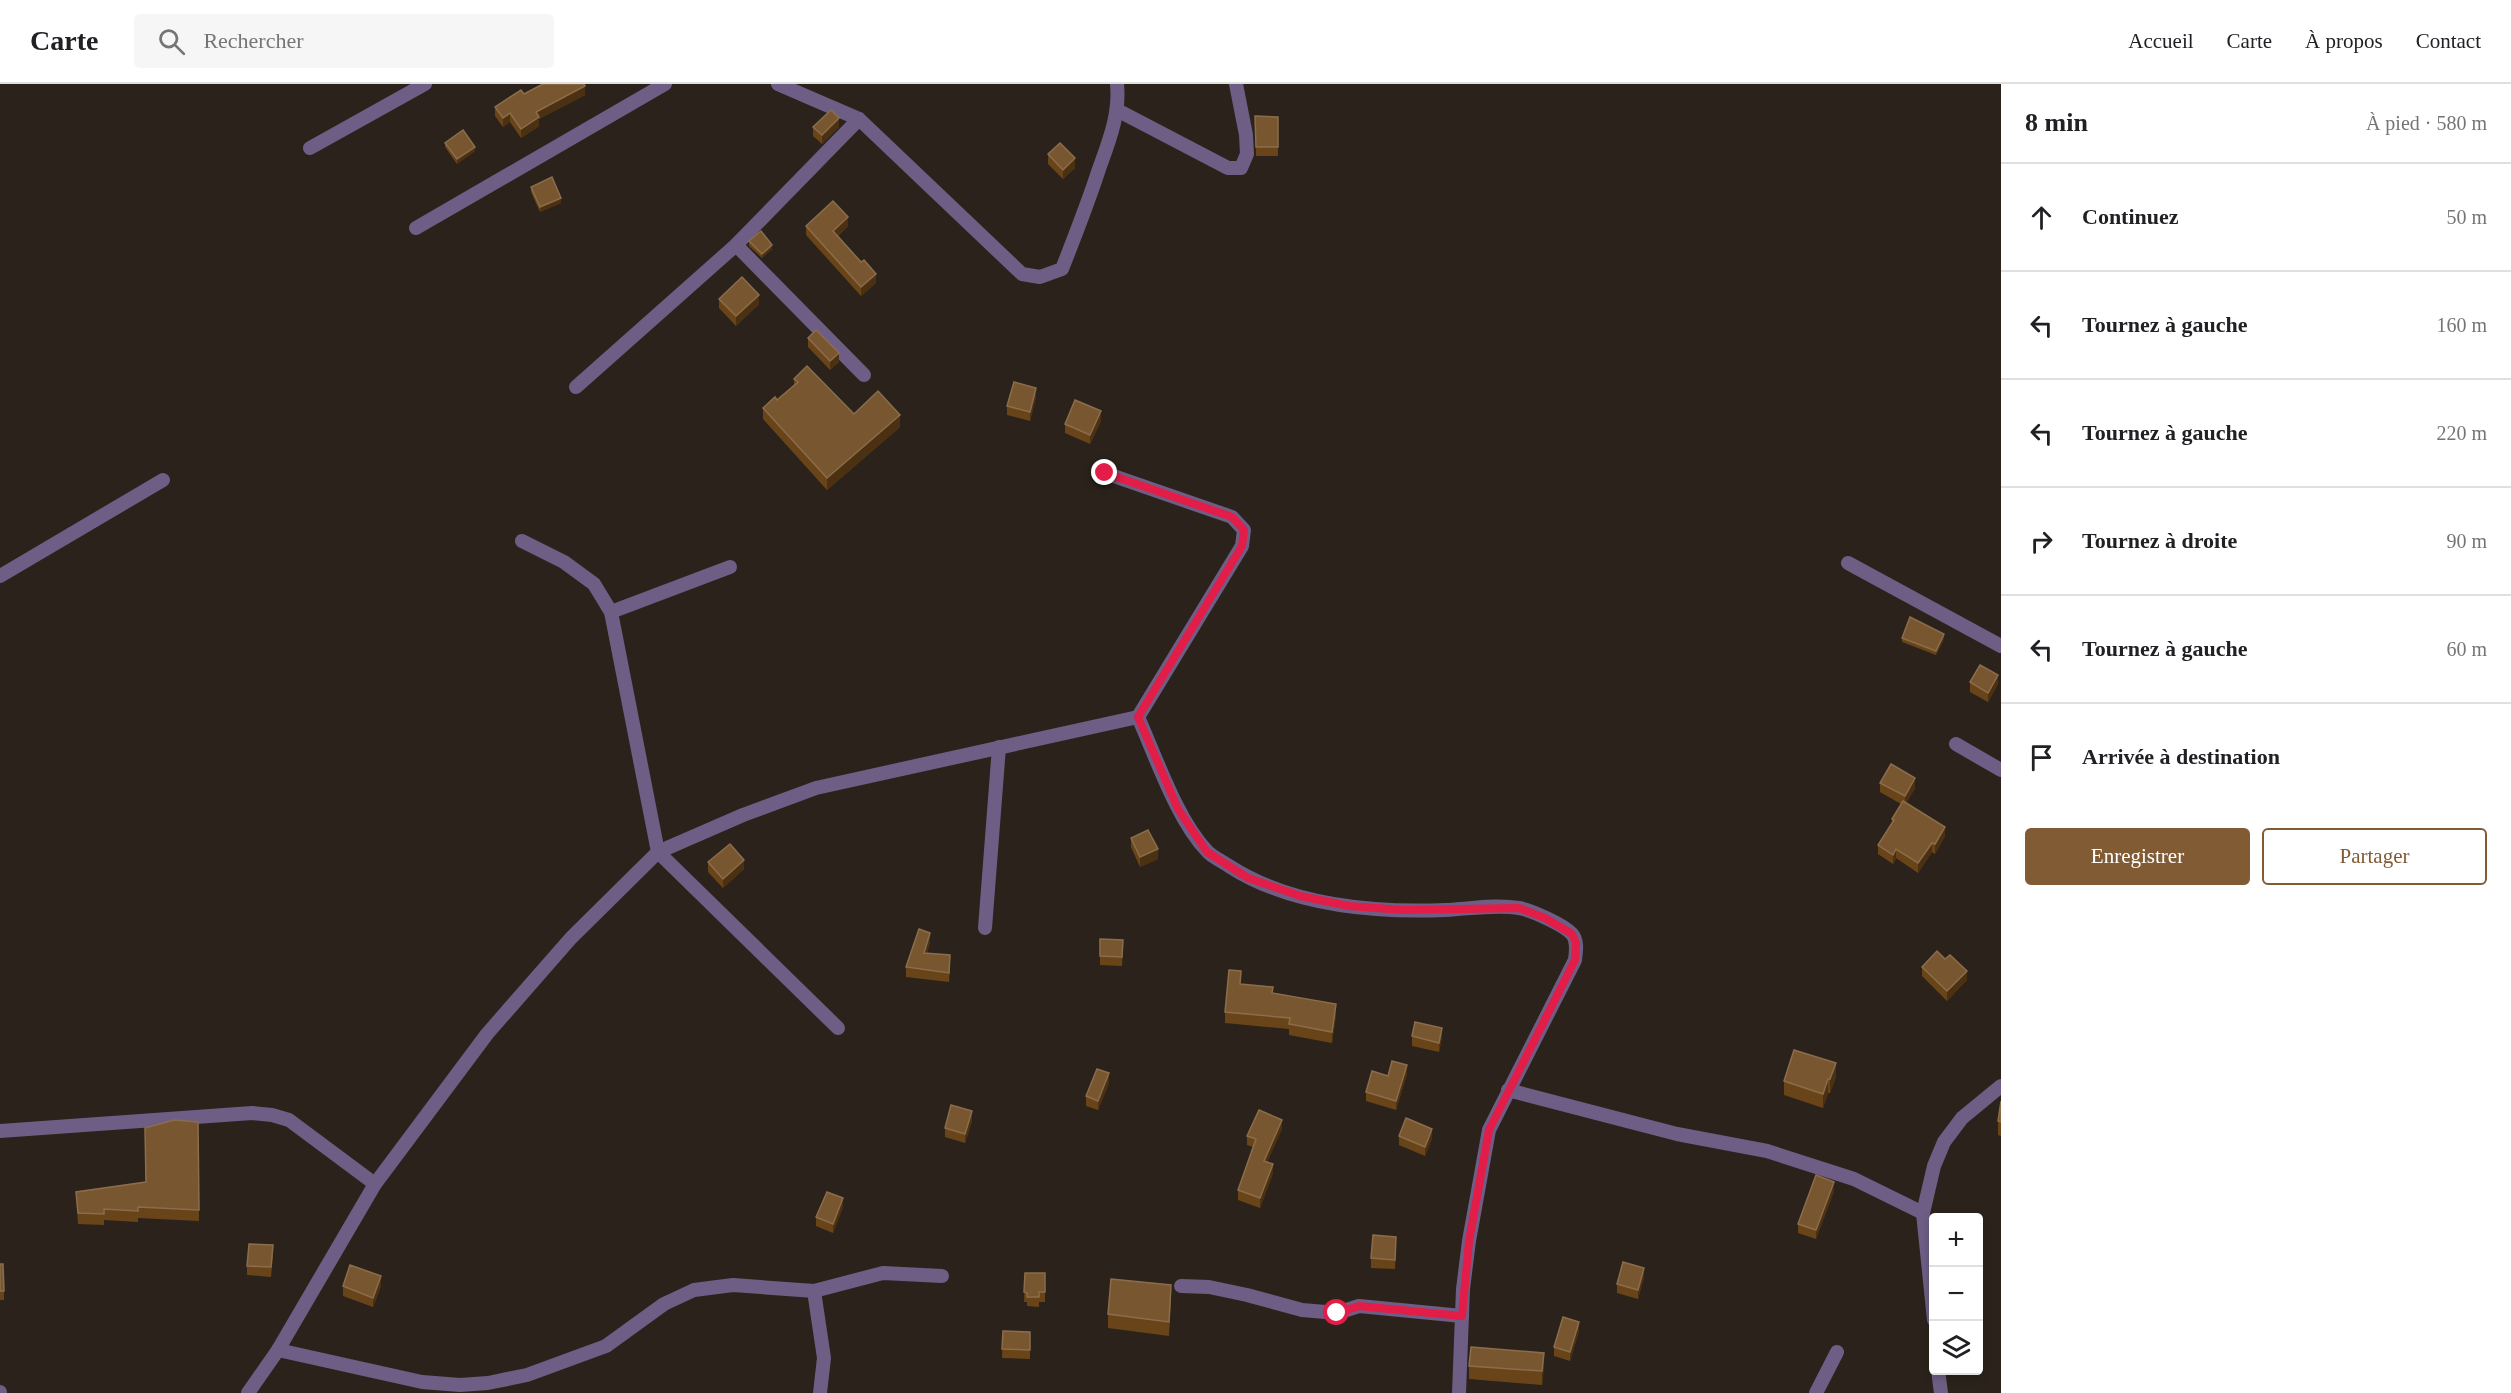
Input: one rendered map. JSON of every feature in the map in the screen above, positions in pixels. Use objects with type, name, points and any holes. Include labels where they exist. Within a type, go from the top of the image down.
[{"type":"street","points":[[310,148],[425,84]]},
{"type":"street","points":[[416,228],[665,84]]},
{"type":"street","points":[[778,84],[859,119],[1022,274],[1040,277],[1062,269],[1083,217],[1117,110],[1117,84]]},
{"type":"street","points":[[1117,110],[1228,168],[1241,168],[1247,154],[1246,135],[1236,84]]},
{"type":"street","points":[[576,387],[736,245],[859,119]]},
{"type":"street","points":[[736,245],[864,375]]},
{"type":"street","points":[[248,1393],[278,1350],[375,1184],[487,1034],[571,938],[658,852],[743,815],[816,788],[1138,717],[1242,546],[1244,530],[1232,517],[1105,473]]},
{"type":"street","points":[[0,576],[163,480]]},
{"type":"street","points":[[522,541],[564,562],[594,584],[611,612],[658,852],[838,1028]]},
{"type":"street","points":[[1848,563],[2001,646]]},
{"type":"street","points":[[611,612],[730,567]]},
{"type":"street","points":[[1138,717],[1178,809],[1207,852],[1248,878],[1300,896],[1349,906],[1403,910],[1519,908],[1545,918],[1572,934],[1576,943],[1575,960],[1489,1130],[1469,1241],[1462,1316],[1459,1393]]},
{"type":"street","points":[[1956,744],[2001,770]]},
{"type":"street","points":[[985,928],[999,747]]},
{"type":"street","points":[[1929,1271],[1923,1213],[1934,1166],[1944,1142],[1962,1118],[2001,1086]]},
{"type":"street","points":[[1508,1090],[1677,1134],[1767,1152],[1854,1179],[1923,1213]]},
{"type":"street","points":[[0,1131],[252,1113],[272,1115],[289,1120],[375,1184]]},
{"type":"street","points":[[278,1350],[422,1382],[460,1385],[488,1383],[527,1375],[606,1346],[663,1304],[694,1290],[733,1285],[814,1291],[883,1273],[942,1276]]},
{"type":"street","points":[[1181,1286],[1209,1287],[1302,1310],[1337,1313],[1359,1306],[1462,1316]]},
{"type":"street","points":[[814,1291],[824,1358],[820,1393]]},
{"type":"street","points":[[1816,1393],[1837,1352]]},
{"type":"street","points":[[1939,1375],[1941,1393]]},
{"type":"building","points":[[543,84],[584,84],[585,86],[536,112],[539,117],[521,129],[510,113],[503,118],[495,107],[521,90],[524,94]]},
{"type":"building","points":[[831,110],[839,118],[822,135],[813,127]]},
{"type":"building","points":[[1255,116],[1278,117],[1278,147],[1256,147]]},
{"type":"building","points":[[463,130],[475,147],[457,159],[445,143]]},
{"type":"building","points":[[1060,143],[1075,158],[1063,170],[1048,154]]},
{"type":"building","points":[[552,177],[561,198],[540,207],[531,187]]},
{"type":"building","points":[[833,201],[848,217],[833,231],[861,262],[864,260],[876,274],[861,287],[806,226]]},
{"type":"building","points":[[761,231],[772,245],[762,254],[749,241]]},
{"type":"building","points":[[742,277],[759,295],[736,316],[719,299]]},
{"type":"building","points":[[816,330],[839,353],[830,361],[808,338]]},
{"type":"building","points":[[807,366],[854,414],[878,391],[900,415],[827,478],[763,408],[775,397],[777,400],[798,382],[794,379]]},
{"type":"building","points":[[1014,382],[1036,388],[1030,412],[1007,406]]},
{"type":"building","points":[[1075,400],[1101,411],[1090,435],[1065,424]]},
{"type":"building","points":[[1910,617],[1944,634],[1936,651],[1902,638]]},
{"type":"building","points":[[1980,665],[1998,675],[1988,693],[1970,682]]},
{"type":"building","points":[[1891,764],[1915,778],[1905,796],[1880,783]]},
{"type":"building","points":[[1903,801],[1945,827],[1935,844],[1932,843],[1918,863],[1896,849],[1893,855],[1878,845]]},
{"type":"building","points":[[1148,830],[1158,849],[1140,857],[1131,838]]},
{"type":"building","points":[[730,844],[744,860],[723,879],[708,862]]},
{"type":"building","points":[[919,929],[930,933],[924,953],[950,955],[949,973],[906,967]]},
{"type":"building","points":[[1100,939],[1123,940],[1122,957],[1100,956]]},
{"type":"building","points":[[1937,951],[1945,959],[1950,955],[1967,971],[1947,991],[1922,967]]},
{"type":"building","points":[[1229,970],[1241,971],[1240,984],[1273,987],[1272,993],[1336,1004],[1332,1032],[1289,1024],[1290,1018],[1225,1012]]},
{"type":"building","points":[[1415,1022],[1442,1028],[1439,1043],[1412,1036]]},
{"type":"building","points":[[1794,1050],[1836,1063],[1823,1094],[1784,1081]]},
{"type":"building","points":[[1392,1061],[1407,1065],[1396,1101],[1366,1092],[1372,1071],[1388,1076]]},
{"type":"building","points":[[1097,1069],[1109,1073],[1098,1101],[1086,1096]]},
{"type":"building","points":[[2001,1101],[2001,1122],[1998,1121]]},
{"type":"building","points":[[951,1105],[972,1111],[965,1134],[945,1128]]},
{"type":"building","points":[[1259,1110],[1282,1120],[1264,1161],[1273,1164],[1260,1198],[1238,1190],[1256,1139],[1247,1136]]},
{"type":"building","points":[[1406,1118],[1432,1129],[1425,1147],[1399,1136]]},
{"type":"building","points":[[174,1120],[198,1122],[199,1210],[138,1207],[138,1211],[104,1209],[104,1214],[78,1213],[76,1192],[146,1182],[145,1128]]},
{"type":"building","points":[[1816,1175],[1834,1182],[1816,1230],[1798,1224]]},
{"type":"building","points":[[827,1192],[843,1198],[833,1224],[816,1217]]},
{"type":"building","points":[[1373,1235],[1396,1237],[1395,1260],[1371,1258]]},
{"type":"building","points":[[249,1244],[273,1245],[271,1267],[247,1266]]},
{"type":"building","points":[[1623,1262],[1644,1268],[1638,1290],[1617,1284]]},
{"type":"building","points":[[0,1264],[3,1264],[4,1291],[0,1291]]},
{"type":"building","points":[[350,1265],[381,1276],[373,1298],[343,1286]]},
{"type":"building","points":[[1025,1273],[1045,1273],[1045,1292],[1039,1292],[1039,1297],[1027,1297],[1027,1293],[1024,1292]]},
{"type":"building","points":[[1111,1279],[1171,1285],[1169,1322],[1108,1314]]},
{"type":"building","points":[[1563,1317],[1579,1322],[1570,1352],[1554,1347]]},
{"type":"building","points":[[1003,1331],[1030,1332],[1030,1350],[1002,1349]]},
{"type":"building","points":[[1471,1347],[1544,1353],[1542,1371],[1469,1366]]},
{"type":"route","points":[[1105,473],[1232,517],[1244,530],[1242,546],[1138,717],[1178,809],[1207,852],[1248,878],[1300,896],[1349,906],[1403,910],[1519,908],[1561,927],[1572,934],[1576,943],[1575,960],[1489,1130],[1469,1241],[1462,1316],[1359,1306],[1337,1313]]}]
